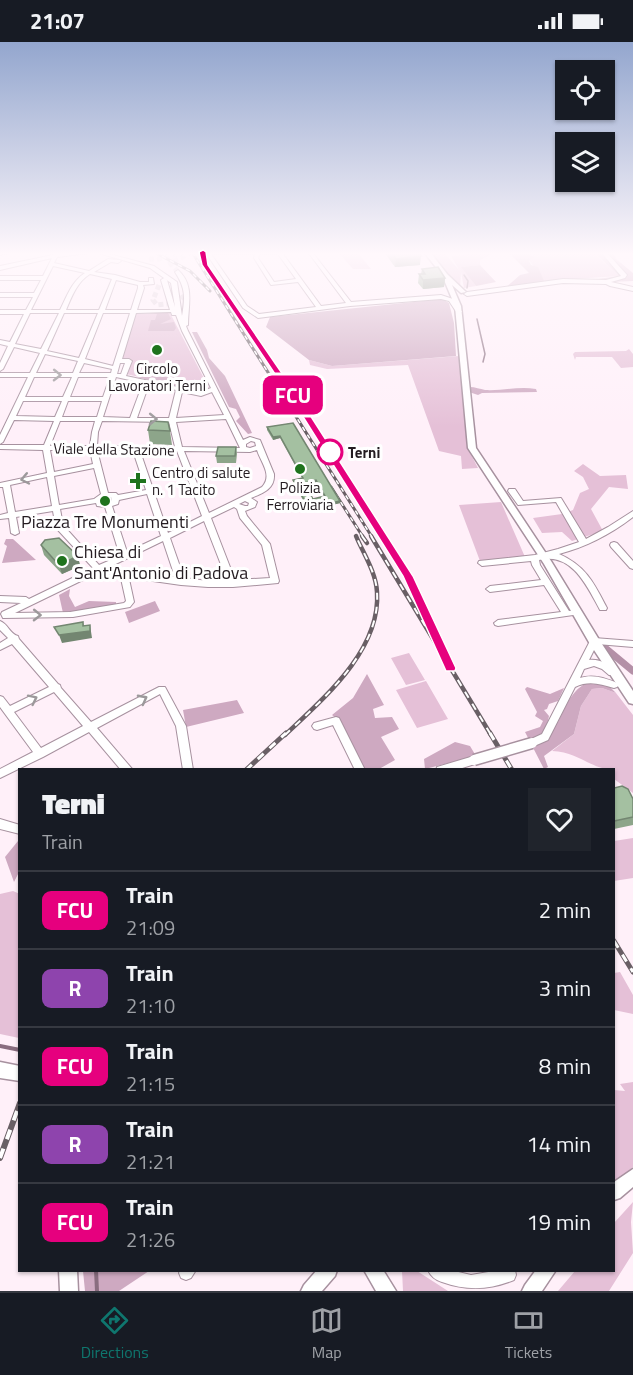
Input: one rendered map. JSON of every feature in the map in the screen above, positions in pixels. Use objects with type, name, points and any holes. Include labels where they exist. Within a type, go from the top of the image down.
[{"type":"main road","points":[[458,310],[472,448],[543,556],[572,613],[594,641],[618,686],[633,700]]},
{"type":"main road","points":[[594,641],[601,664],[633,709]]},
{"type":"main road","points":[[0,1070],[18,1074]]},
{"type":"main road","points":[[615,1191],[633,1177]]},
{"type":"main road","points":[[68,1272],[69,1291]]},
{"type":"main road","points":[[310,1291],[327,1272]]},
{"type":"main road","points":[[373,1272],[387,1291]]},
{"type":"main road","points":[[531,1291],[546,1272]]},
{"type":"street","points":[[172,310],[244,446],[263,458]]},
{"type":"street","points":[[178,310],[185,331]]},
{"type":"street","points":[[185,331],[186,310]]},
{"type":"street","points":[[250,310],[254,315],[292,310]]},
{"type":"street","points":[[0,369],[29,311]]},
{"type":"street","points":[[2,438],[62,311]]},
{"type":"street","points":[[98,568],[59,526],[46,448],[102,311]]},
{"type":"street","points":[[105,495],[93,449],[95,432],[134,311]]},
{"type":"street","points":[[0,312],[169,311]]},
{"type":"street","points":[[0,342],[82,360],[123,376],[220,399]]},
{"type":"street","points":[[0,352],[9,352]]},
{"type":"street","points":[[118,361],[129,361],[123,376]]},
{"type":"street","points":[[0,375],[77,375],[115,371]]},
{"type":"street","points":[[133,419],[147,382]]},
{"type":"street","points":[[179,389],[173,416],[180,450],[233,584]]},
{"type":"street","points":[[201,394],[215,389]]},
{"type":"street","points":[[21,399],[106,399]]},
{"type":"street","points":[[11,418],[228,417]]},
{"type":"street","points":[[3,618],[18,606],[34,598],[225,508],[251,507],[249,500],[269,485],[272,476],[263,458],[260,442],[238,432],[233,427]]},
{"type":"street","points":[[244,446],[244,441],[254,439]]},
{"type":"street","points":[[229,450],[235,446],[260,447]]},
{"type":"street","name":"Viale della Stazione","points":[[0,447],[229,450],[244,446]]},
{"type":"street","points":[[136,449],[181,582]]},
{"type":"street","points":[[15,533],[3,484],[97,465]]},
{"type":"street","points":[[0,517],[97,501],[105,495],[113,495],[116,498],[150,491]]},
{"type":"street","points":[[512,491],[521,503],[558,500],[583,541]]},
{"type":"street","points":[[97,501],[102,505],[108,505],[115,502],[116,498]]},
{"type":"street","points":[[3,618],[120,608],[129,602],[124,575],[117,559],[108,505]]},
{"type":"street","points":[[124,575],[181,582],[233,584],[275,581],[266,543],[243,516],[239,506]]},
{"type":"street","points":[[482,563],[543,556],[613,529],[633,513]]},
{"type":"street","points":[[614,545],[633,566]]},
{"type":"street","points":[[543,556],[536,565],[546,582],[572,613]]},
{"type":"street","points":[[543,556],[571,562],[583,572],[603,608]]},
{"type":"street","points":[[490,589],[546,582]]},
{"type":"street","points":[[0,599],[21,601],[34,598]]},
{"type":"street","points":[[498,623],[572,613]]},
{"type":"street","points":[[3,618],[15,639],[126,768]]},
{"type":"street","points":[[0,647],[15,639]]},
{"type":"street","points":[[448,768],[532,743],[545,736],[594,641],[633,644]]},
{"type":"street","points":[[581,667],[585,664],[601,664]]},
{"type":"street","points":[[573,684],[582,679],[592,679],[618,686]]},
{"type":"street","points":[[8,711],[57,687]]},
{"type":"street","points":[[0,774],[162,689],[181,726],[188,768]]},
{"type":"street","points":[[0,700],[40,754]]},
{"type":"street","points":[[316,726],[336,721],[359,768]]},
{"type":"street","points":[[0,824],[18,829]]},
{"type":"street","points":[[439,1272],[457,1281],[477,1283],[494,1281],[509,1275]]},
{"type":"shaded area","points":[[334,310],[451,310],[456,356],[332,366],[309,360],[266,327],[270,317]]},
{"type":"shaded area","points":[[137,312],[168,313],[171,319],[160,324],[174,322],[176,328],[174,331],[148,331],[151,320],[155,320],[157,314]]},
{"type":"shaded area","name":"Circolo Lavoratori Terni","points":[[170,313],[209,388],[205,392],[126,374],[132,360],[122,360],[136,314]]},
{"type":"shaded area","points":[[192,332],[197,332],[209,358],[225,376],[252,433],[248,434],[236,421],[240,417],[236,409],[229,407]]},
{"type":"shaded area","points":[[629,349],[633,354],[633,367],[621,368],[612,357],[576,357],[575,360],[573,354],[575,352],[626,351]]},
{"type":"shaded area","points":[[459,356],[467,447],[478,468],[462,469],[461,456],[439,451],[408,365],[327,369],[310,365],[309,360],[332,366]]},
{"type":"shaded area","points":[[137,377],[183,377],[183,385],[203,391],[203,394]]},
{"type":"shaded area","points":[[470,387],[485,390],[530,388],[536,389],[537,392],[478,395],[469,392]]},
{"type":"shaded area","points":[[583,464],[600,476],[626,475],[628,489],[609,487],[591,509],[603,531],[572,541],[562,532],[542,533],[533,518],[573,510],[580,493],[589,489],[583,477],[574,471]]},
{"type":"shaded area","points":[[501,502],[525,557],[480,561],[459,505]]},
{"type":"shaded area","points":[[6,539],[13,539],[36,560],[2,563],[7,546],[4,544]]},
{"type":"shaded area","points":[[70,589],[69,596],[75,607],[89,601],[116,602],[116,606],[63,613],[59,595]]},
{"type":"shaded area","points":[[155,601],[160,611],[129,623],[125,612]]},
{"type":"shaded area","points":[[409,653],[425,680],[406,685],[391,658]]},
{"type":"shaded area","points":[[367,674],[384,705],[373,709],[375,718],[392,717],[399,729],[381,737],[395,760],[381,768],[363,768],[342,723],[332,715],[353,698]]},
{"type":"shaded area","points":[[426,681],[448,719],[417,728],[396,690]]},
{"type":"shaded area","points":[[593,681],[610,687],[616,693],[602,688],[592,689],[581,706],[574,734],[544,756],[548,767],[543,768],[525,732],[540,727],[543,721],[535,716],[537,712],[525,689],[527,687],[550,694],[564,688],[558,701],[549,704],[544,710],[549,716],[547,725],[558,722],[568,702],[586,683]]},
{"type":"shaded area","points":[[602,688],[616,693],[633,715],[633,793],[615,780],[615,768],[598,767],[570,754],[552,751],[574,734],[581,706],[592,689]]},
{"type":"shaded area","points":[[237,700],[244,713],[186,727],[183,710]]},
{"type":"shaded area","points":[[455,742],[470,746],[476,756],[429,768],[425,768],[424,759]]},
{"type":"shaded area","points":[[633,838],[633,878],[615,881],[615,841]]},
{"type":"shaded area","points":[[18,841],[18,874],[14,882],[5,857]]},
{"type":"shaded area","points":[[13,891],[18,893],[18,1038],[0,1034],[0,894]]},
{"type":"shaded area","points":[[620,972],[633,995],[633,1014],[615,1010],[615,973]]},
{"type":"shaded area","points":[[633,1082],[633,1167],[615,1183],[615,1090],[625,1091],[620,1084]]},
{"type":"shaded area","points":[[633,1202],[631,1222],[633,1253],[609,1291],[558,1291],[574,1272],[615,1272],[615,1222]]},
{"type":"shaded area","points":[[83,1272],[148,1272],[119,1291],[85,1291]]},
{"type":"shaded area","points":[[402,1272],[419,1272],[448,1291],[403,1291]]},
{"type":"building","points":[[151,421],[168,422],[170,431],[148,430]]},
{"type":"building","name":"Terni","points":[[293,423],[340,501],[309,508],[293,480],[303,478],[280,436],[273,437],[267,427]],"holes":[[[316,480],[325,496],[313,499],[304,483]]]},
{"type":"building","points":[[218,447],[236,447],[235,456],[216,456]]},
{"type":"building","points":[[59,538],[78,556],[59,565],[41,545],[45,540]]},
{"type":"building","points":[[83,622],[83,626],[90,625],[90,631],[59,635],[54,627]]},
{"type":"building","points":[[622,786],[628,789],[633,799],[633,817],[615,821],[615,788]]},
{"type":"waterway","points":[[477,319],[485,354],[483,362]]},
{"type":"waterway","points":[[604,647],[633,671]]},
{"type":"waterway","points":[[0,1046],[18,1050]]},
{"type":"waterway","points":[[96,1272],[97,1291]]},
{"type":"railway","points":[[229,310],[372,537]]},
{"type":"railway","points":[[331,487],[363,537]]},
{"type":"railway","points":[[285,735],[332,689],[360,653],[370,634],[376,613],[377,592],[372,570],[356,536]]},
{"type":"railway","points":[[362,536],[367,543]]},
{"type":"railway","points":[[371,536],[491,735]]},
{"type":"railway","points":[[248,768],[286,733]]},
{"type":"railway","points":[[490,733],[511,768]]},
{"type":"railway","points":[[615,943],[633,972]]},
{"type":"railway","points":[[0,1158],[18,1108]]},
{"type":"train","name":"FCU","points":[[235,310],[299,404],[408,576],[450,668]]},
{"type":"place","name":"Circolo Lavoratori Terni","points":[[157,350]]},
{"type":"place","name":"Terni","points":[[330,452]]},
{"type":"place","name":"Polizia Ferroviaria","points":[[300,469]]},
{"type":"place","name":"Centro di salute n. 1 Tacito","points":[[138,481]]},
{"type":"place","name":"Piazza Tre Monumenti","points":[[105,501]]},
{"type":"place","name":"Chiesa di Sant'Antonio di Padova","points":[[62,561]]}]
